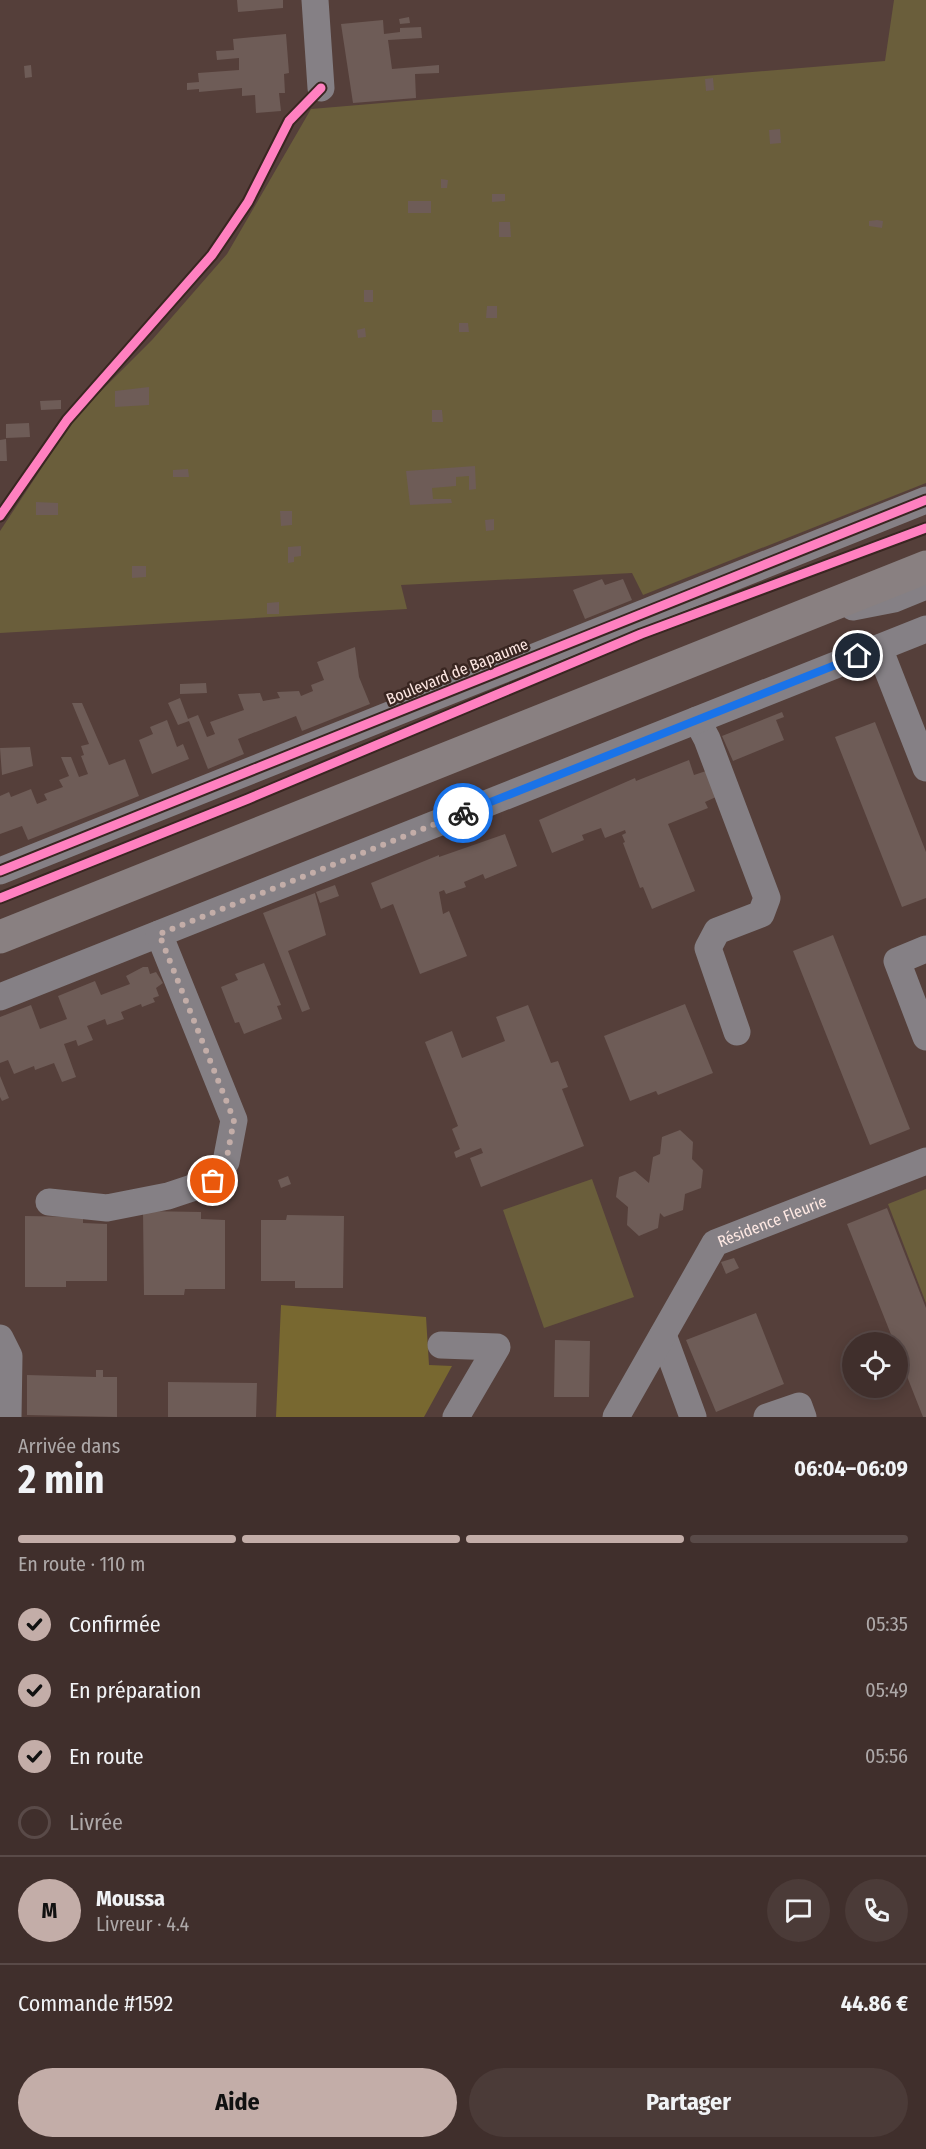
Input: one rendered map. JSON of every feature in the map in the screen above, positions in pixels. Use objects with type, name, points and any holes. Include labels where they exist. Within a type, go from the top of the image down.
[{"type":"main road","points":[[2,936],[926,567]]},
{"type":"street","points":[[315,0],[321,88]]},
{"type":"street","name":"Boulevard de Bapaume","points":[[0,871],[926,500]]},
{"type":"street","points":[[805,617],[894,599],[926,586]]},
{"type":"street","points":[[0,997],[926,629]]},
{"type":"street","points":[[879,648],[926,768]]},
{"type":"street","points":[[697,720],[707,740],[766,898],[761,914],[717,932],[708,948],[738,1032]]},
{"type":"street","points":[[49,1202],[107,1208],[168,1196],[213,1181],[226,1162],[234,1120],[159,934]]},
{"type":"street","points":[[926,949],[897,961],[926,1037]]},
{"type":"street","name":"Résidence Fleurie","points":[[615,1417],[715,1243],[926,1161]]},
{"type":"street","points":[[663,1335],[693,1417]]},
{"type":"street","points":[[0,1338],[9,1356],[8,1417]]},
{"type":"street","points":[[441,1345],[497,1347],[456,1417]]},
{"type":"street","points":[[768,1417],[799,1406],[803,1417]]},
{"type":"shaded area","points":[[894,0],[926,0],[926,483],[643,595],[632,573],[401,585],[407,609],[0,633],[0,531],[76,416],[152,340],[227,254],[311,109],[885,61]]},
{"type":"shaded area","points":[[592,1179],[634,1297],[544,1328],[503,1210]]},
{"type":"shaded area","points":[[926,1189],[926,1303],[888,1204]]},
{"type":"shaded area","points":[[281,1305],[426,1317],[429,1365],[452,1366],[424,1417],[276,1417]]},
{"type":"building","points":[[237,0],[283,0],[283,8],[238,12]]},
{"type":"building","points":[[409,17],[410,23],[400,24],[399,19]]},
{"type":"building","points":[[383,20],[384,34],[400,32],[400,28],[421,27],[422,38],[388,40],[392,69],[439,65],[439,73],[415,74],[416,98],[353,103],[341,24]]},
{"type":"building","points":[[286,34],[289,73],[284,74],[285,93],[279,93],[281,111],[256,113],[255,95],[242,96],[242,88],[199,92],[199,89],[187,90],[187,83],[199,82],[198,73],[239,70],[239,58],[217,60],[216,51],[234,50],[233,39]]},
{"type":"building","points":[[31,65],[32,77],[25,78],[24,66]]},
{"type":"building","points":[[713,78],[714,90],[706,91],[705,79]]},
{"type":"building","points":[[780,129],[781,143],[770,144],[769,130]]},
{"type":"building","points":[[441,179],[448,180],[447,188],[441,188]]},
{"type":"building","points":[[492,194],[505,194],[505,201],[492,202]]},
{"type":"building","points":[[408,201],[431,201],[431,213],[408,213]]},
{"type":"building","points":[[869,221],[883,221],[882,228],[869,226]]},
{"type":"building","points":[[499,222],[510,222],[511,237],[499,237]]},
{"type":"building","points":[[364,290],[373,290],[373,302],[364,302]]},
{"type":"building","points":[[487,306],[497,306],[497,318],[486,318]]},
{"type":"building","points":[[459,323],[468,323],[469,332],[459,332]]},
{"type":"building","points":[[365,328],[366,337],[358,338],[357,330]]},
{"type":"building","points":[[149,387],[149,405],[115,407],[115,391]]},
{"type":"building","points":[[61,400],[61,409],[41,410],[40,401]]},
{"type":"building","points":[[432,410],[442,410],[443,422],[432,422]]},
{"type":"building","points":[[29,423],[30,437],[6,438],[6,424]]},
{"type":"building","points":[[6,439],[7,461],[0,461],[0,440]]},
{"type":"building","points":[[475,466],[476,489],[469,490],[469,476],[456,477],[456,486],[432,488],[433,499],[451,499],[452,503],[410,505],[406,471]]},
{"type":"building","points":[[188,469],[189,477],[173,477],[173,470]]},
{"type":"building","points":[[36,502],[58,503],[58,515],[36,515]]},
{"type":"building","points":[[280,511],[292,511],[292,525],[281,526]]},
{"type":"building","points":[[494,519],[494,530],[486,531],[485,520]]},
{"type":"building","points":[[301,546],[301,556],[294,557],[294,562],[288,563],[288,547]]},
{"type":"building","points":[[132,566],[146,566],[146,577],[132,578]]},
{"type":"building","points":[[602,579],[605,585],[623,579],[632,600],[585,619],[573,590]]},
{"type":"building","points":[[279,602],[279,614],[267,614],[267,603]]},
{"type":"building","points":[[355,647],[359,677],[370,704],[302,731],[296,716],[238,739],[244,754],[208,769],[189,721],[178,725],[168,703],[180,698],[188,719],[198,715],[207,737],[215,734],[210,722],[244,710],[238,694],[260,693],[263,701],[280,698],[277,692],[299,691],[301,696],[313,691],[311,685],[324,680],[317,662]]},
{"type":"building","points":[[206,683],[207,693],[180,694],[180,684]]},
{"type":"building","points":[[72,703],[82,703],[109,765],[125,759],[139,796],[28,840],[22,826],[0,834],[0,796],[9,792],[11,797],[31,789],[37,804],[47,800],[44,794],[63,787],[59,780],[69,776],[61,757],[71,757],[79,777],[88,774],[81,756],[84,755],[81,746],[89,744]]},
{"type":"building","points":[[782,712],[784,717],[776,720],[784,740],[733,761],[722,736]]},
{"type":"building","points":[[167,720],[177,747],[183,744],[189,759],[152,774],[139,740],[153,734],[150,727]]},
{"type":"building","points":[[875,722],[926,852],[926,898],[902,907],[835,737]]},
{"type":"building","points":[[30,747],[33,766],[2,775],[0,748]]},
{"type":"building","points":[[689,760],[694,775],[706,771],[716,797],[705,802],[708,808],[668,824],[695,891],[652,909],[643,887],[640,888],[623,843],[625,842],[622,835],[626,833],[625,830],[605,838],[601,828],[582,835],[584,840],[552,853],[539,820],[635,778],[636,781]]},
{"type":"building","points":[[505,834],[517,866],[485,879],[483,874],[464,882],[466,887],[446,894],[444,890],[439,892],[443,914],[449,911],[467,956],[420,974],[393,904],[381,909],[371,883],[439,855],[439,857]]},
{"type":"building","points":[[335,885],[339,896],[320,903],[316,892]]},
{"type":"building","points":[[315,893],[326,935],[288,951],[310,1009],[302,1012],[263,913]]},
{"type":"building","points":[[833,935],[910,1129],[870,1145],[793,951]]},
{"type":"building","points":[[264,963],[281,1005],[277,1006],[282,1019],[244,1034],[239,1022],[235,1023],[221,987],[238,980],[235,974]]},
{"type":"building","points":[[143,967],[148,967],[150,974],[156,972],[163,983],[156,988],[159,996],[153,998],[155,1002],[142,1007],[141,1004],[121,1012],[124,1019],[107,1025],[105,1019],[87,1026],[93,1040],[78,1046],[76,1040],[64,1044],[76,1077],[62,1082],[54,1063],[35,1070],[34,1066],[14,1074],[8,1060],[0,1063],[0,1017],[31,1005],[40,1029],[67,1019],[58,996],[95,981],[101,995],[130,984],[126,976]]},
{"type":"building","points":[[685,1004],[713,1073],[658,1095],[656,1091],[630,1101],[604,1036]]},
{"type":"building","points":[[528,1005],[551,1063],[558,1061],[568,1087],[562,1089],[584,1146],[481,1187],[470,1158],[483,1153],[481,1148],[456,1158],[454,1152],[460,1149],[452,1129],[458,1126],[425,1042],[452,1031],[462,1058],[505,1041],[496,1017]]},
{"type":"building","points":[[0,1076],[9,1098],[2,1101],[0,1097]]},
{"type":"building","points":[[680,1130],[693,1142],[692,1159],[703,1170],[701,1188],[685,1194],[683,1210],[664,1217],[660,1213],[658,1228],[639,1236],[627,1225],[628,1207],[616,1197],[619,1177],[635,1171],[649,1183],[653,1157],[660,1154],[662,1137]]},
{"type":"building","points":[[288,1176],[291,1184],[281,1188],[278,1180]]},
{"type":"building","points":[[887,1208],[926,1308],[926,1417],[923,1417],[908,1379],[908,1332],[890,1332],[847,1224]]},
{"type":"building","points":[[143,1211],[201,1212],[201,1219],[225,1220],[225,1289],[185,1289],[184,1295],[144,1295]]},
{"type":"building","points":[[287,1215],[344,1216],[343,1288],[295,1288],[295,1281],[261,1281],[261,1220],[286,1220]]},
{"type":"building","points":[[25,1216],[83,1217],[83,1223],[107,1224],[107,1281],[66,1281],[66,1287],[25,1287]]},
{"type":"building","points":[[734,1258],[739,1268],[726,1274],[721,1262]]},
{"type":"building","points":[[756,1313],[784,1384],[716,1412],[686,1340]]},
{"type":"building","points":[[555,1340],[590,1341],[589,1397],[554,1397]]},
{"type":"building","points":[[96,1370],[103,1370],[103,1377],[117,1377],[117,1417],[27,1415],[27,1375],[96,1377]]},
{"type":"building","points":[[168,1382],[257,1383],[256,1417],[168,1417]]},
{"type":"cycle path","points":[[0,516],[67,420],[212,255],[248,202],[289,121],[321,88]]},
{"type":"cycle path","points":[[0,871],[926,500]]},
{"type":"cycle path","points":[[0,898],[248,799],[641,634],[926,528]]},
{"type":"way so far","points":[[213,1181],[226,1162],[234,1120],[159,934],[463,813]]},
{"type":"route","points":[[463,813],[858,656]]}]
